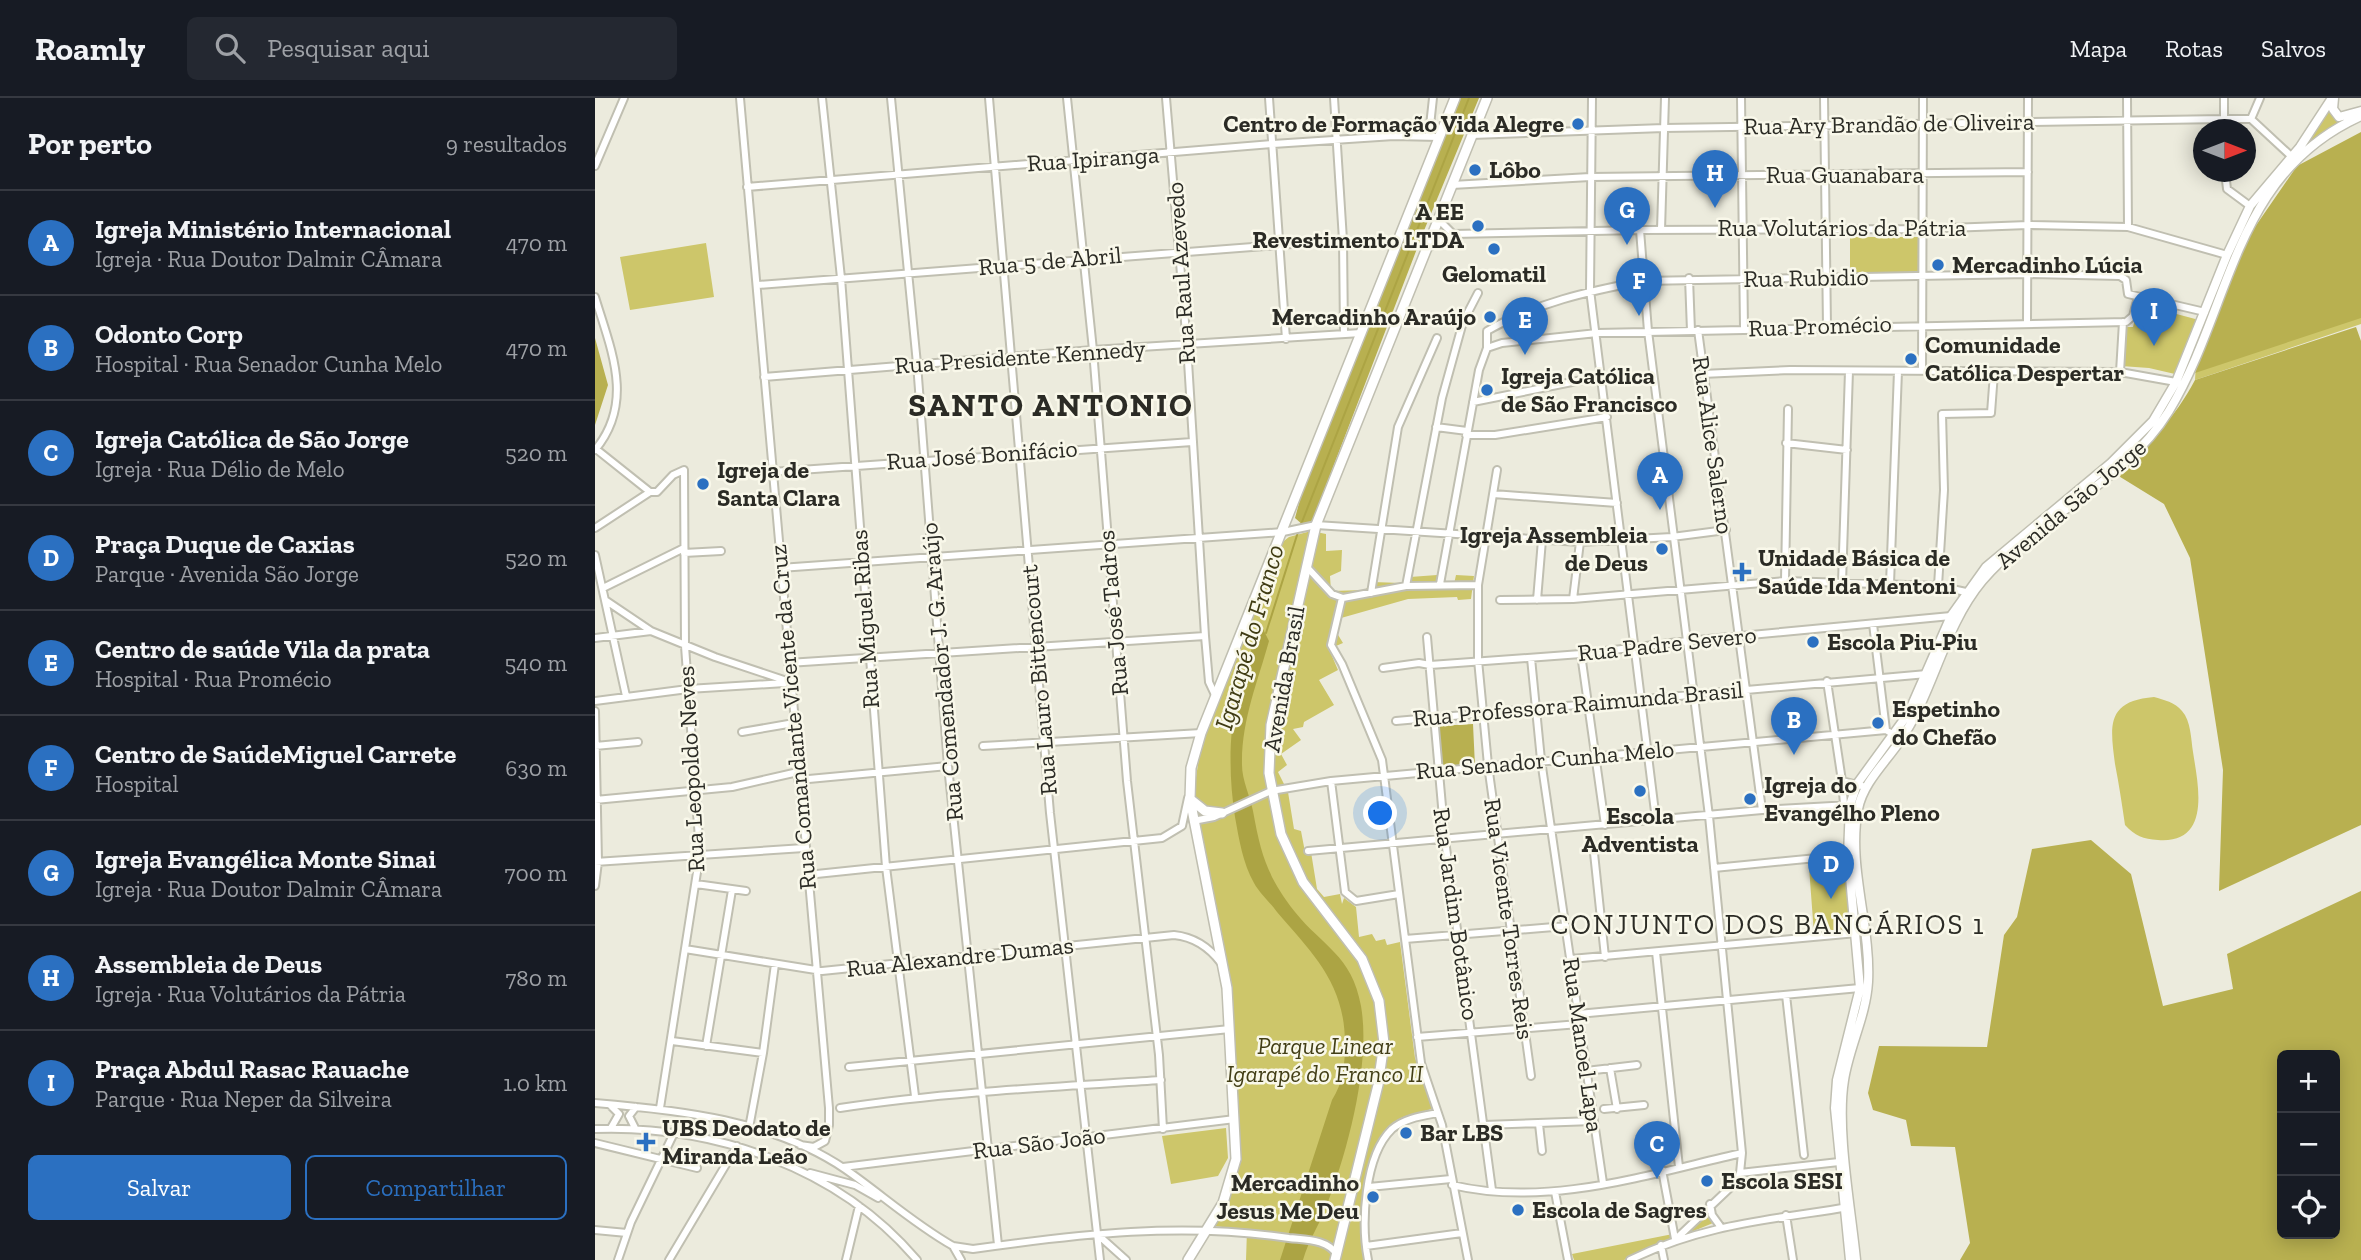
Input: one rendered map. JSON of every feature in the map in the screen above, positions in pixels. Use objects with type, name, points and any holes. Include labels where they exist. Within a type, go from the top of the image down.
[{"type":"highway","name":"Avenida Brasil","points":[[1188,1260],[1209,1229],[1233,1174],[1235,1119],[1224,967],[1193,821],[1189,786],[1191,768],[1201,733],[1285,531],[1434,136],[1455,98]]},
{"type":"highway","name":"Avenida Brasil","points":[[1336,1257],[1378,1085],[1382,1062],[1383,1023],[1379,1000],[1361,959],[1303,883],[1281,834],[1271,791],[1268,761],[1271,725],[1313,526],[1487,98]]},
{"type":"highway","points":[[1190,799],[1205,811],[1224,812]]},
{"type":"main road","points":[[2333,98],[2333,109],[2339,117],[2361,111]]},
{"type":"main road","name":"Avenida São Jorge","points":[[1898,738],[1951,616],[1966,592],[2009,545],[2133,443],[2153,421],[2176,382],[2227,255],[2250,206],[2300,147],[2333,98]]},
{"type":"main road","name":"Avenida São Jorge","points":[[1856,1260],[1839,1162],[1837,1080],[1860,988],[1848,855],[1847,805],[1917,715],[1956,621],[1982,581],[2018,545],[2134,454],[2164,419],[2187,376],[2243,236],[2272,188],[2292,165],[2332,132],[2361,116]]},
{"type":"main road","name":"Avenida São Jorge","points":[[1850,1260],[1842,1097],[1868,981],[1855,830],[1861,786]]},
{"type":"street","points":[[595,166],[624,98]]},
{"type":"street","name":"Rua Comandante Vicente da Cruz","points":[[740,98],[829,1125],[828,1135],[819,1145],[800,1145]]},
{"type":"street","name":"Rua Miguel Ribas","points":[[822,98],[841,278],[853,465],[886,867],[908,1060],[915,1096]]},
{"type":"street","name":"Rua Comendador J. G. Araújo","points":[[891,98],[917,364],[948,766],[967,956],[991,1149],[998,1245]]},
{"type":"street","name":"Rua Lauro Bittencourt","points":[[989,98],[1054,849],[1100,1260]]},
{"type":"street","name":"Rua José Tadros","points":[[1067,98],[1093,350],[1123,736],[1161,1080],[1163,1129]]},
{"type":"street","name":"Rua Raul Azevedo","points":[[1166,98],[1187,345],[1205,635],[1209,682],[1216,697]]},
{"type":"street","points":[[1269,98],[1286,339]]},
{"type":"street","points":[[1334,98],[1343,240],[1344,334]]},
{"type":"street","points":[[1433,98],[1434,136]]},
{"type":"street","points":[[1592,98],[1590,290],[1656,820]]},
{"type":"street","points":[[1661,230],[1665,98]]},
{"type":"street","points":[[1741,98],[1744,328]]},
{"type":"street","points":[[1824,98],[1827,327]]},
{"type":"street","points":[[1922,371],[1923,98]]},
{"type":"street","points":[[2027,322],[2028,98]]},
{"type":"street","points":[[2127,98],[2128,227]]},
{"type":"street","points":[[2224,98],[2224,118]]},
{"type":"street","points":[[2251,119],[2260,98]]},
{"type":"street","name":"Rua Ary Brandão de Oliveira","points":[[1472,135],[1664,128],[2251,119]]},
{"type":"street","points":[[2256,124],[2291,156]]},
{"type":"street","name":"Rua Ipiranga","points":[[747,187],[1273,144],[1434,136]]},
{"type":"street","name":"Rua Guanabara","points":[[1452,185],[1590,177],[2028,172]]},
{"type":"street","points":[[2226,182],[2227,189],[2250,206]]},
{"type":"street","points":[[1438,219],[1453,234]]},
{"type":"street","name":"Rua Volutários da Pátria","points":[[1427,249],[1453,234],[1922,229],[2028,225],[2128,227],[2227,255]]},
{"type":"street","points":[[1640,230],[1648,331],[1672,537],[1702,746],[1742,1153],[1740,1173],[1732,1187],[1675,1239]]},
{"type":"street","name":"Rua 5 de Abril","points":[[758,285],[1343,240]]},
{"type":"street","name":"Rua Rubidio","points":[[1487,348],[1485,334],[1499,324],[1590,290],[1643,281],[1825,276],[2120,276],[2126,280],[2128,294],[2138,297]]},
{"type":"street","name":"Rua Alice Salerno","points":[[1689,278],[1694,330],[1741,636],[1762,810]]},
{"type":"street","points":[[1406,586],[1436,427],[1457,342],[1478,293]]},
{"type":"street","points":[[595,297],[619,382],[615,417],[595,450],[650,492],[595,528]]},
{"type":"street","points":[[2120,372],[2123,322],[2131,319],[2138,297],[2205,312]]},
{"type":"street","name":"Rua Promécio","points":[[1487,348],[1597,333],[1922,324],[2123,322]]},
{"type":"street","name":"Rua Presidente Kennedy","points":[[764,377],[1093,350],[1361,333]]},
{"type":"street","points":[[1371,593],[1398,427],[1437,338]]},
{"type":"street","points":[[1440,584],[1473,402],[1487,348]]},
{"type":"street","points":[[1702,374],[1849,371],[2120,372],[2176,382]]},
{"type":"street","points":[[1842,583],[1849,371]]},
{"type":"street","points":[[1890,584],[1898,371]]},
{"type":"street","points":[[1937,586],[1944,490],[1942,414],[1991,413],[1994,373]]},
{"type":"street","points":[[1473,402],[1602,376]]},
{"type":"street","points":[[1785,581],[1787,409]]},
{"type":"street","points":[[1436,427],[1495,435],[1607,417]]},
{"type":"street","name":"Rua José Bonifácio","points":[[772,472],[1021,452],[1192,442]]},
{"type":"street","points":[[1786,443],[1847,450]]},
{"type":"street","name":"Rua Leopoldo Neves","points":[[650,492],[657,492],[673,475],[684,470],[685,646],[700,853],[660,1108]]},
{"type":"street","name":"Rua Vicente Torres Reis","points":[[1497,470],[1478,585],[1478,660],[1488,765],[1531,1076]]},
{"type":"street","points":[[1493,494],[1616,503]]},
{"type":"street","points":[[780,568],[1285,531],[1313,526],[1580,541],[1672,537],[1726,530]]},
{"type":"street","points":[[1537,600],[1542,540]]},
{"type":"street","points":[[1573,599],[1580,541]]},
{"type":"street","points":[[603,588],[684,551],[721,551]]},
{"type":"street","points":[[595,555],[626,696]]},
{"type":"street","points":[[1305,566],[1328,590],[1342,598],[1406,586],[1478,585]]},
{"type":"street","points":[[1500,600],[1573,599],[1785,581],[1937,586],[1966,592]]},
{"type":"street","points":[[1342,598],[1331,645],[1369,726],[1385,775],[1421,1063],[1438,1113],[1468,1260]]},
{"type":"street","points":[[605,600],[651,631],[685,646],[790,683]]},
{"type":"street","name":"Rua Padre Severo","points":[[1383,668],[1419,663],[1430,665],[1581,654],[1687,641],[1951,616]]},
{"type":"street","points":[[1873,624],[1886,730],[1898,738]]},
{"type":"street","points":[[595,638],[651,631]]},
{"type":"street","points":[[788,663],[1114,639],[1205,635]]},
{"type":"street","name":"Rua Jardim Botânico","points":[[1427,637],[1445,840],[1492,1190]]},
{"type":"street","points":[[1581,654],[1605,825]]},
{"type":"street","name":"Rua Manoel Lapa","points":[[1531,657],[1550,830],[1603,1183]]},
{"type":"street","name":"Rua Professora Raimunda Brasil","points":[[1396,721],[1927,674]]},
{"type":"street","points":[[1308,851],[1762,810],[1847,805],[1827,681]]},
{"type":"street","points":[[595,701],[688,689],[790,683]]},
{"type":"street","points":[[595,711],[595,886]]},
{"type":"street","points":[[742,732],[793,723]]},
{"type":"street","name":"Rua Senador Cunha Melo","points":[[1193,821],[1224,812],[1271,791],[1331,782],[1754,740],[1886,730]]},
{"type":"street","points":[[983,746],[1201,733]]},
{"type":"street","points":[[596,746],[638,742]]},
{"type":"street","points":[[596,800],[747,785],[798,776],[948,766]]},
{"type":"street","points":[[1842,781],[1861,786]]},
{"type":"street","points":[[1331,782],[1342,849],[1345,892],[1356,901],[1399,894]]},
{"type":"street","points":[[807,875],[1162,838],[1179,830],[1186,814],[1189,786]]},
{"type":"street","points":[[597,862],[804,848]]},
{"type":"street","points":[[1594,853],[1605,957]]},
{"type":"street","points":[[1714,867],[1848,855]]},
{"type":"street","points":[[696,884],[746,891]]},
{"type":"street","points":[[706,1046],[732,890]]},
{"type":"street","points":[[1405,939],[1566,926]]},
{"type":"street","points":[[1571,960],[1857,933]]},
{"type":"street","name":"Rua Alexandre Dumas","points":[[685,949],[815,970],[1174,935],[1191,938],[1209,950],[1224,967]]},
{"type":"street","points":[[1656,952],[1679,1167]]},
{"type":"street","points":[[749,1128],[775,964]]},
{"type":"street","points":[[1578,1014],[1860,988]]},
{"type":"street","points":[[1786,995],[1804,1155]]},
{"type":"street","points":[[1417,1037],[1579,1024]]},
{"type":"street","points":[[849,1067],[1230,1028]]},
{"type":"street","points":[[672,1041],[763,1053]]},
{"type":"street","points":[[1586,1071],[1637,1065]]},
{"type":"street","points":[[1610,1068],[1617,1109]]},
{"type":"street","points":[[840,1108],[915,1096],[1161,1080]]},
{"type":"street","points":[[595,1103],[660,1108],[749,1128],[800,1145],[843,1167],[953,1246],[973,1249],[1097,1234],[1209,1229],[1319,1243],[1331,1247],[1336,1257]]},
{"type":"street","points":[[609,1104],[618,1114],[611,1128]]},
{"type":"street","points":[[1604,1110],[1644,1105]]},
{"type":"street","points":[[635,1128],[629,1116],[638,1106]]},
{"type":"street","points":[[1368,1260],[1364,1211],[1380,1148],[1391,1130],[1407,1120],[1438,1113]]},
{"type":"street","name":"Rua São João","points":[[843,1167],[1235,1119]]},
{"type":"street","points":[[1484,1125],[1593,1121]]},
{"type":"street","points":[[1539,1124],[1542,1150]]},
{"type":"street","points":[[595,1129],[635,1128],[675,1132],[737,1146],[804,1173],[855,1185],[901,1211]]},
{"type":"street","points":[[618,1260],[627,1233],[675,1132]]},
{"type":"street","points":[[595,1143],[697,1168]]},
{"type":"street","points":[[669,1260],[737,1146]]},
{"type":"street","points":[[1369,1187],[1452,1182],[1492,1190],[1555,1192],[1742,1153]]},
{"type":"street","points":[[1740,1173],[1839,1162]]},
{"type":"street","points":[[1662,1170],[1675,1239]]},
{"type":"street","points":[[804,1173],[859,1206],[917,1260]]},
{"type":"street","points":[[1555,1192],[1568,1260]]},
{"type":"street","points":[[1710,1205],[1712,1215],[1720,1226]]},
{"type":"street","points":[[846,1260],[859,1206]]},
{"type":"street","points":[[1630,1260],[1675,1239],[1720,1226],[1848,1208]]},
{"type":"street","points":[[1786,1215],[1793,1260]]},
{"type":"street","points":[[595,1230],[627,1233]]},
{"type":"street","points":[[1366,1246],[1462,1233]]},
{"type":"street","points":[[1097,1234],[1126,1260]]},
{"type":"street","points":[[1661,1245],[1664,1260]]},
{"type":"street","points":[[953,1246],[961,1260]]},
{"type":"green space","points":[[2331,106],[2332,114],[2340,121],[2360,113],[2305,145]]},
{"type":"green space","points":[[1850,237],[1918,237],[1918,275],[1850,276]]},
{"type":"green space","points":[[706,243],[714,297],[630,310],[620,257]]},
{"type":"green space","points":[[2139,304],[2199,320],[2175,374],[2149,368],[2121,366],[2122,327],[2133,327]]},
{"type":"green space","points":[[2361,314],[2361,324],[2195,380],[2196,363]]},
{"type":"green space","name":"Parque Linear Igarapé do Franco II","points":[[1311,531],[1326,534],[1326,551],[1342,550],[1341,571],[1330,576],[1331,591],[1365,590],[1373,582],[1401,583],[1410,577],[1437,575],[1438,581],[1454,584],[1456,575],[1474,576],[1471,599],[1408,599],[1334,620],[1332,625],[1343,643],[1329,649],[1338,670],[1319,680],[1334,705],[1304,722],[1303,727],[1293,729],[1301,740],[1281,754],[1287,765],[1278,772],[1288,792],[1294,829],[1301,831],[1305,852],[1311,852],[1317,889],[1324,897],[1340,894],[1342,904],[1344,898],[1356,907],[1359,937],[1372,934],[1376,941],[1385,939],[1387,945],[1400,942],[1415,1058],[1433,1108],[1403,1117],[1393,1123],[1382,1134],[1374,1149],[1363,1187],[1361,1207],[1361,1245],[1364,1260],[1246,1260],[1247,1230],[1214,1226],[1237,1180],[1239,1121],[1232,996],[1197,823],[1195,784],[1202,738],[1280,544],[1289,537]]},
{"type":"green space","points":[[2154,697],[2179,708],[2185,715],[2191,736],[2198,810],[2187,833],[2175,839],[2144,838],[2125,825],[2115,764],[2112,727],[2119,710],[2138,699]]},
{"type":"green space","points":[[1847,863],[1855,931],[1814,934],[1809,867]]},
{"type":"green space","points":[[1226,1128],[1228,1158],[1218,1176],[1171,1184],[1162,1136]]},
{"type":"green space","points":[[1709,1211],[1713,1223],[1624,1260],[1574,1260],[1572,1254],[1688,1231]]},
{"type":"shaded area","points":[[1459,98],[1479,98],[1423,233],[1312,522],[1303,525],[1295,518],[1301,496]]},
{"type":"shaded area","points":[[2361,132],[2361,318],[2195,373],[2248,237],[2297,166]]},
{"type":"shaded area","points":[[2356,327],[2361,341],[2361,825],[2219,891],[2223,770],[2190,558],[2164,504],[2117,475],[2170,419],[2195,380]]},
{"type":"shaded area","points":[[595,338],[608,385],[595,425]]},
{"type":"shaded area","points":[[1262,627],[1269,641],[1247,717],[1242,749],[1243,776],[1259,840],[1267,865],[1285,899],[1305,924],[1335,953],[1351,975],[1361,1006],[1363,1029],[1360,1080],[1349,1134],[1334,1185],[1303,1260],[1280,1260],[1332,1100],[1341,1080],[1344,1066],[1344,1023],[1340,1004],[1325,972],[1256,887],[1247,868],[1238,834],[1232,793],[1233,720],[1243,673]]},
{"type":"shaded area","points":[[1473,724],[1475,766],[1440,765],[1438,726]]},
{"type":"shaded area","points":[[2091,840],[2131,874],[2163,1006],[2233,989],[2227,954],[2361,891],[2361,1260],[1960,1260],[1970,1243],[1955,1147],[1911,1146],[1906,1120],[1873,1110],[1868,1093],[1879,1046],[1987,1047],[2004,935],[2017,917],[2032,849]]},
{"type":"waterway","name":"Igarapé do Franco","points":[[1300,527],[1469,98]]},
{"type":"waterway","name":"Igarapé do Franco","points":[[1266,633],[1298,532]]},
{"type":"place","name":"Centro de Formação Vida Alegre","points":[[1578,124]]},
{"type":"place","name":"Lôbo","points":[[1475,170]]},
{"type":"place","name":"Assembleia de Deus","points":[[1715,208]]},
{"type":"place","name":"A EE Revestimento LTDA","points":[[1478,226]]},
{"type":"place","name":"Igreja Evangélica Monte Sinai","points":[[1627,245]]},
{"type":"place","name":"Gelomatil","points":[[1494,249]]},
{"type":"place","name":"Mercadinho Lúcia","points":[[1938,265]]},
{"type":"place","name":"Centro de SaúdeMiguel Carrete","points":[[1639,316]]},
{"type":"place","name":"Mercadinho Araújo","points":[[1490,317]]},
{"type":"place","name":"Praça Abdul Rasac Rauache","points":[[2154,346]]},
{"type":"place","name":"Centro de saúde Vila da prata","points":[[1525,355]]},
{"type":"place","name":"Comunidade Católica Despertar","points":[[1911,359]]},
{"type":"place","name":"Igreja Católica de São Francisco","points":[[1487,390]]},
{"type":"place","name":"Igreja de Santa Clara","points":[[703,484]]},
{"type":"place","name":"Igreja Ministério Internacional","points":[[1660,510]]},
{"type":"place","name":"Igreja Assembleia de Deus","points":[[1662,549]]},
{"type":"place","name":"Unidade Básica de Saúde Ida Mentoni","points":[[1742,572]]},
{"type":"place","name":"Escola Piu-Piu","points":[[1813,642]]},
{"type":"place","name":"Espetinho do Chefão","points":[[1878,723]]},
{"type":"place","name":"Odonto Corp","points":[[1794,755]]},
{"type":"place","name":"Escola Adventista","points":[[1640,791]]},
{"type":"place","name":"Igreja do Evangélho Pleno","points":[[1750,799]]},
{"type":"place","name":"Praça Duque de Caxias","points":[[1831,899]]},
{"type":"place","name":"Bar LBS","points":[[1406,1133]]},
{"type":"place","name":"UBS Deodato de Miranda Leão","points":[[646,1142]]},
{"type":"place","name":"Igreja Católica de São Jorge","points":[[1657,1179]]},
{"type":"place","name":"Escola SESI","points":[[1707,1181]]},
{"type":"place","name":"Mercadinho Jesus Me Deu","points":[[1373,1197]]},
{"type":"place","name":"Escola de Sagres","points":[[1518,1210]]},
{"type":"district","name":"SANTO ANTONIO","points":[[1051,405]]},
{"type":"district","name":"CONJUNTO DOS BANCÁRIOS 1","points":[[1768,924]]}]
